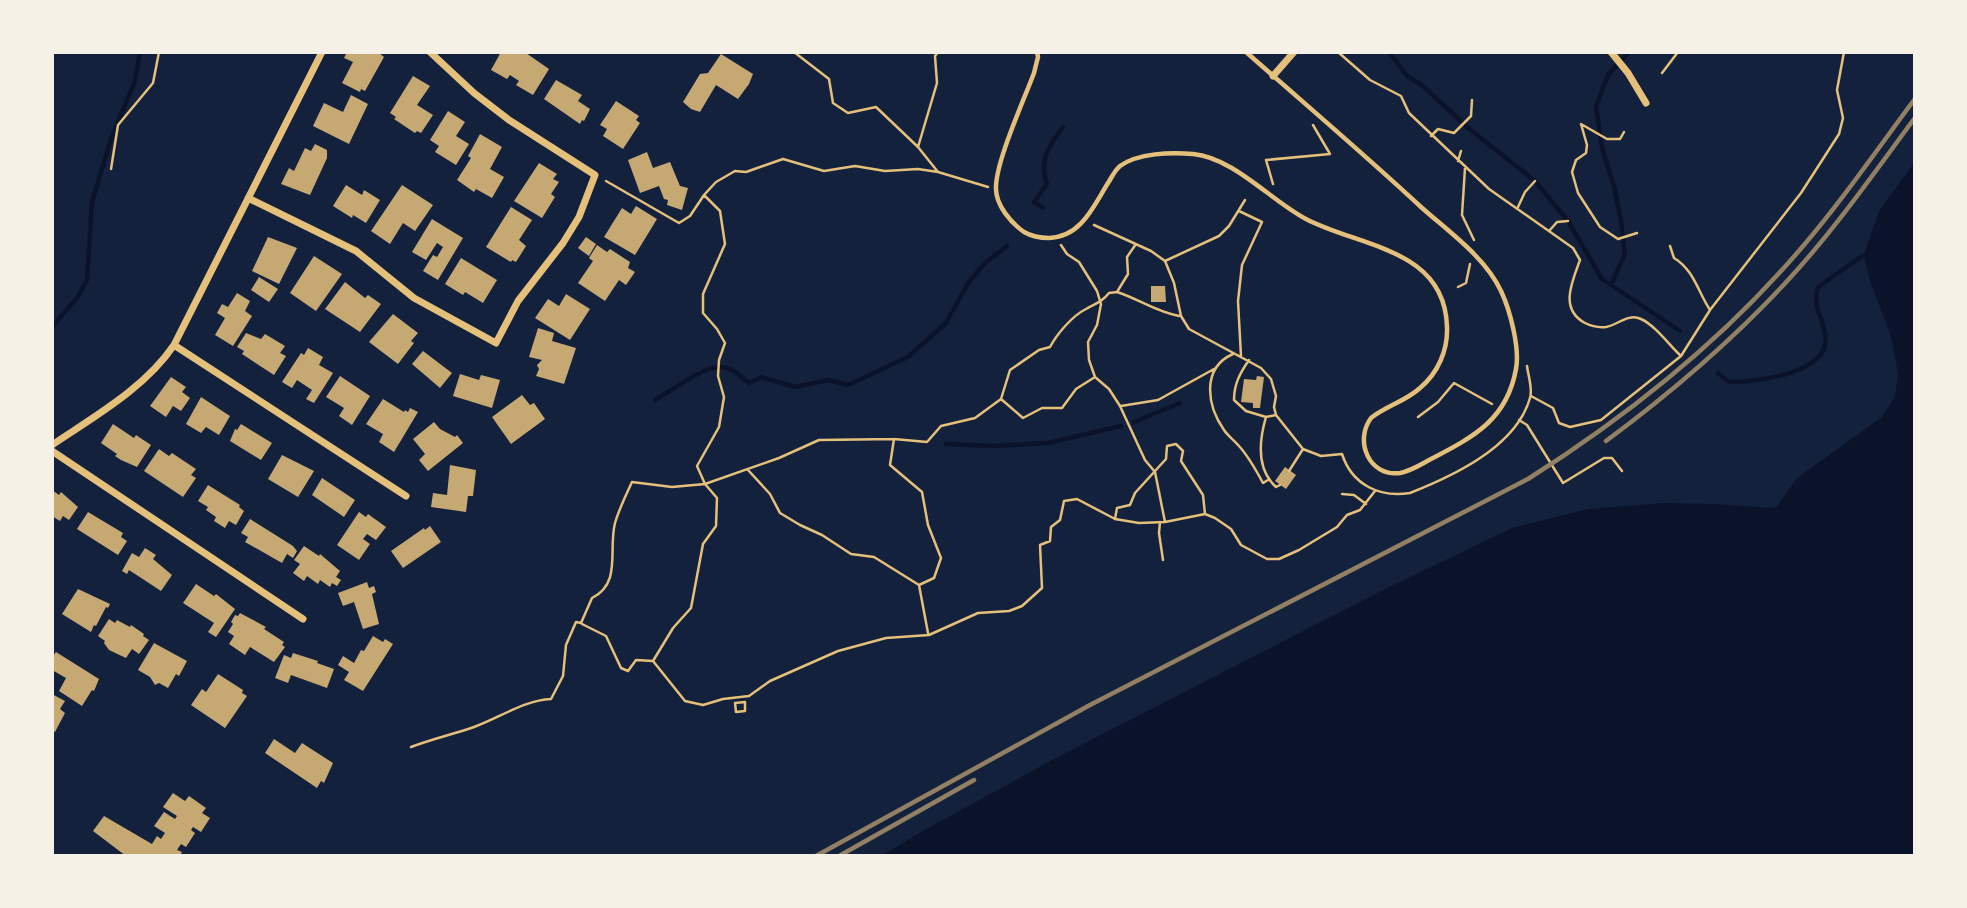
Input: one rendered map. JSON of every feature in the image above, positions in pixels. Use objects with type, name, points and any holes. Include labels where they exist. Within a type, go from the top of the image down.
[{"type":"street","points":[[52,445],[136,386],[164,359],[174,345],[322,52]]},
{"type":"street","points":[[248,198],[356,251],[414,298],[496,343],[518,302],[563,243],[579,217],[595,175],[509,120],[474,93],[430,52]]},
{"type":"street","points":[[1273,76],[1294,52]]},
{"type":"street","points":[[1611,52],[1628,73],[1646,103]]},
{"type":"street","points":[[174,345],[406,496]]},
{"type":"street","points":[[52,451],[303,619]]},
{"type":"lane","points":[[1037,52],[1034,73],[1000,168],[996,189],[1000,206],[1025,232],[1042,238],[1058,237],[1074,230],[1085,221],[1118,168],[1128,162],[1154,155],[1195,154],[1238,170],[1278,202],[1307,220],[1354,239],[1384,247],[1409,260],[1422,271],[1438,291],[1446,316],[1446,342],[1437,367],[1420,388],[1378,413],[1367,424],[1363,439],[1366,454],[1377,467],[1384,471],[1401,473],[1473,437],[1500,409],[1517,367],[1512,324],[1501,290],[1477,257],[1336,129],[1246,52]]},
{"type":"path","points":[[111,169],[118,125],[153,83],[159,52]]},
{"type":"path","points":[[794,52],[829,79],[832,103],[848,113],[876,107],[918,147],[938,172]]},
{"type":"path","points":[[918,147],[937,83],[935,56],[938,52]]},
{"type":"path","points":[[1338,52],[1370,80],[1401,96],[1409,113],[1489,189],[1573,248],[1580,260],[1569,292],[1569,305],[1578,319],[1591,326],[1604,328],[1627,317],[1640,318],[1681,356]]},
{"type":"path","points":[[1662,73],[1678,52]]},
{"type":"path","points":[[1085,221],[1136,244],[1165,261],[1174,284],[1181,316],[1189,329],[1261,368],[1271,379],[1276,396],[1276,415],[1303,449],[1321,456],[1342,454],[1356,479],[1375,491],[1398,495],[1420,489],[1479,459],[1511,431],[1531,396],[1553,408],[1559,423],[1570,427],[1601,419],[1681,356],[1710,310],[1801,193],[1839,134],[1843,118],[1837,90],[1844,52]]},
{"type":"path","points":[[1431,136],[1438,129],[1454,133],[1471,116],[1472,100]]},
{"type":"path","points":[[1624,132],[1620,139],[1606,139],[1581,124],[1587,145],[1586,153],[1576,160],[1572,172],[1578,193],[1600,227],[1618,239],[1637,233]]},
{"type":"path","points":[[1275,191],[1266,160],[1330,154],[1324,139]]},
{"type":"path","points":[[1458,161],[1461,151]]},
{"type":"path","points":[[595,175],[679,223],[690,216],[716,181],[735,171],[747,172],[783,159],[824,171],[855,166],[885,171],[918,169],[938,172],[989,188]]},
{"type":"path","points":[[1518,208],[1525,192],[1535,181]]},
{"type":"path","points":[[653,661],[673,628],[691,608],[703,544],[716,526],[717,498],[705,484],[697,466],[719,427],[724,397],[718,376],[719,360],[725,343],[703,313],[703,294],[725,244],[720,211],[704,195]]},
{"type":"path","points":[[1165,261],[1219,236],[1245,200]]},
{"type":"path","points":[[1239,211],[1262,222],[1241,265],[1238,301],[1241,356]]},
{"type":"path","points":[[1550,230],[1557,222],[1568,220]]},
{"type":"path","points":[[1051,244],[1060,244],[1067,254],[1079,262],[1097,290],[1101,304]]},
{"type":"path","points":[[1117,292],[1128,274],[1127,257],[1136,244]]},
{"type":"path","points":[[1670,246],[1674,258],[1685,264],[1710,310]]},
{"type":"path","points":[[1458,287],[1466,284],[1471,264]]},
{"type":"path","points":[[1165,522],[1156,472],[1145,460],[1120,406],[1109,389],[1095,377],[1089,360],[1088,342],[1097,325],[1101,304],[1109,293],[1117,292],[1163,313],[1181,316]]},
{"type":"path","points":[[581,624],[592,597],[603,592],[610,578],[615,525],[632,482],[672,487],[705,484],[748,470],[819,440],[894,439],[927,442],[941,426],[975,418],[1001,399],[1010,370],[1039,350],[1050,347],[1056,337],[1084,310],[1101,304]]},
{"type":"path","points":[[1235,353],[1220,362],[1209,383],[1213,405],[1223,429],[1248,457],[1263,483],[1268,480]]},
{"type":"path","points":[[1250,360],[1234,389],[1234,400],[1246,411],[1266,417],[1276,415]]},
{"type":"path","points":[[1120,406],[1158,400],[1217,367]]},
{"type":"path","points":[[1001,399],[1023,418],[1042,408],[1062,408],[1076,390],[1095,377]]},
{"type":"path","points":[[1418,417],[1438,402],[1453,382],[1492,404]]},
{"type":"path","points":[[1266,417],[1261,433],[1260,459],[1268,480],[1276,487],[1280,485]]},
{"type":"path","points":[[1519,419],[1527,425],[1563,483],[1604,458],[1612,458],[1622,471]]},
{"type":"path","points":[[894,439],[890,465],[922,492],[928,525],[942,558],[934,578],[919,585]]},
{"type":"path","points":[[1115,519],[1117,508],[1129,505],[1135,493],[1166,459],[1167,446],[1176,444],[1183,451],[1181,461],[1203,495],[1205,514]]},
{"type":"path","points":[[1289,471],[1303,449]]},
{"type":"path","points":[[748,470],[770,494],[780,513],[822,534],[851,554],[874,557],[919,585],[929,635]]},
{"type":"path","points":[[411,747],[438,736],[477,726],[492,717],[514,711],[536,700],[551,699],[563,676],[566,645],[576,622],[606,636],[621,668],[628,671],[636,660],[653,661],[685,701],[703,705],[749,696],[770,681],[838,651],[886,638],[929,635],[978,612],[1010,611],[1022,606],[1042,588],[1040,545],[1050,541],[1051,527],[1060,520],[1064,501],[1077,499],[1115,519],[1139,523],[1165,522],[1205,514],[1231,529],[1241,545],[1267,559],[1279,559],[1337,527],[1347,515],[1360,510],[1375,491]]},
{"type":"path","points":[[1342,494],[1354,495],[1366,504]]},
{"type":"path","points":[[1160,522],[1163,560]]},
{"type":"path","points":[[739,697],[740,702]]},
{"type":"water","points":[[1914,163],[1914,855],[883,855],[1054,759],[1383,590],[1512,528],[1588,509],[1662,503],[1776,508],[1797,478],[1882,417],[1895,396],[1898,374],[1891,336],[1870,281],[1864,255],[1879,211]]},
{"type":"building","points":[[347,52],[378,52],[384,57],[365,91],[361,89],[360,92],[342,83],[353,62],[344,58]]},
{"type":"building","points":[[501,52],[526,53],[549,69],[533,95],[516,85],[519,81],[510,75],[507,79],[491,70]]},
{"type":"building","points":[[721,54],[753,74],[749,84],[738,99],[716,85],[700,112],[691,109],[683,102],[700,74],[708,73]]},
{"type":"building","points":[[413,76],[430,86],[417,105],[433,115],[421,133],[415,133],[394,119],[396,117],[390,113]]},
{"type":"building","points":[[556,80],[582,95],[578,101],[590,109],[580,124],[544,99]]},
{"type":"building","points":[[351,95],[368,104],[349,144],[313,126],[324,103],[343,112]]},
{"type":"building","points":[[616,101],[639,116],[636,120],[640,123],[623,149],[603,136],[607,129],[600,125]]},
{"type":"building","points":[[448,111],[465,122],[456,136],[469,144],[456,165],[435,152],[439,146],[430,140]]},
{"type":"building","points":[[480,134],[502,147],[490,169],[504,177],[492,198],[476,189],[474,192],[457,180],[471,158],[468,156]]},
{"type":"building","points":[[315,144],[327,150],[327,158],[310,195],[281,184],[289,168],[294,171],[305,148],[311,151]]},
{"type":"building","points":[[647,152],[653,168],[670,162],[680,186],[688,188],[682,210],[667,205],[668,200],[664,199],[659,186],[640,193],[628,160]]},
{"type":"building","points":[[539,163],[557,174],[553,179],[559,182],[551,194],[555,197],[542,218],[514,201]]},
{"type":"building","points":[[346,185],[362,195],[364,190],[380,200],[366,223],[333,206]]},
{"type":"building","points":[[402,185],[433,205],[415,231],[403,223],[390,244],[371,231]]},
{"type":"building","points":[[636,206],[657,219],[635,255],[604,237],[622,208],[631,214]]},
{"type":"building","points":[[511,207],[532,220],[519,240],[526,246],[516,262],[511,262],[486,247]]},
{"type":"building","points":[[432,219],[463,238],[438,280],[423,271],[433,255],[437,257],[443,247],[437,243],[426,260],[412,252]]},
{"type":"building","points":[[268,237],[297,248],[279,284],[252,271]]},
{"type":"building","points":[[586,237],[596,244],[589,256],[578,248]]},
{"type":"building","points":[[597,245],[607,252],[610,249],[630,262],[628,268],[635,272],[626,285],[619,280],[605,301],[578,283],[593,261],[589,258]]},
{"type":"building","points":[[314,256],[342,274],[316,311],[290,293]]},
{"type":"building","points":[[461,258],[497,280],[483,303],[445,284]]},
{"type":"building","points":[[259,277],[278,289],[269,302],[251,290]]},
{"type":"building","points":[[345,282],[365,298],[368,295],[381,304],[360,332],[325,309]]},
{"type":"building","points":[[1151,286],[1165,286],[1166,302],[1151,302]]},
{"type":"building","points":[[237,293],[250,301],[245,311],[252,316],[233,346],[215,335],[225,318],[217,313],[222,304],[228,307]]},
{"type":"building","points":[[566,294],[590,309],[570,340],[535,318],[548,299],[559,306]]},
{"type":"building","points":[[393,314],[418,333],[398,364],[369,342]]},
{"type":"building","points":[[538,328],[554,333],[552,341],[576,348],[564,384],[536,376],[539,369],[537,365],[542,360],[529,357]]},
{"type":"building","points":[[246,333],[261,339],[265,334],[285,346],[280,353],[286,356],[274,375],[242,354],[244,351],[237,347]]},
{"type":"building","points":[[308,348],[323,357],[319,365],[333,373],[314,403],[306,399],[312,390],[297,380],[292,388],[282,382],[301,353],[304,355]]},
{"type":"building","points":[[423,351],[452,373],[440,388],[412,364]]},
{"type":"building","points":[[460,374],[479,380],[481,375],[500,380],[492,408],[453,396]]},
{"type":"building","points":[[340,376],[370,396],[352,425],[339,416],[344,408],[326,397]]},
{"type":"building","points":[[1257,376],[1264,377],[1260,408],[1253,408],[1253,403],[1241,402],[1244,379],[1256,380]]},
{"type":"building","points":[[171,377],[186,387],[182,392],[190,398],[181,411],[173,406],[166,417],[150,406]]},
{"type":"building","points":[[522,395],[530,405],[534,403],[545,419],[511,444],[492,417]]},
{"type":"building","points":[[201,397],[230,416],[219,435],[206,427],[201,433],[186,424]]},
{"type":"building","points":[[383,399],[404,412],[408,412],[410,408],[418,412],[394,452],[379,442],[383,434],[366,424]]},
{"type":"building","points":[[434,422],[440,429],[455,437],[457,435],[463,443],[428,471],[419,460],[425,454],[413,439]]},
{"type":"building","points":[[113,424],[151,445],[137,467],[115,456],[117,454],[101,443]]},
{"type":"building","points":[[241,424],[272,443],[261,460],[230,441],[235,429]]},
{"type":"building","points":[[159,449],[169,456],[172,453],[196,469],[191,475],[196,478],[183,497],[144,471]]},
{"type":"building","points":[[282,455],[314,471],[298,497],[268,479]]},
{"type":"building","points":[[450,465],[476,470],[473,496],[468,496],[466,512],[431,507],[433,493],[447,495]]},
{"type":"building","points":[[1285,467],[1296,475],[1286,489],[1275,481]]},
{"type":"building","points":[[322,478],[355,500],[344,517],[312,495]]},
{"type":"building","points":[[208,485],[240,505],[244,511],[236,525],[229,521],[225,528],[214,521],[216,517],[206,510],[208,507],[198,501]]},
{"type":"building","points":[[52,490],[59,495],[61,492],[78,507],[69,520],[63,516],[60,521],[52,516]]},
{"type":"building","points":[[88,512],[123,533],[121,537],[127,541],[118,555],[77,529]]},
{"type":"building","points":[[359,512],[366,517],[368,514],[386,527],[376,540],[367,534],[363,539],[370,544],[359,560],[337,545]]},
{"type":"building","points":[[250,519],[293,546],[297,551],[293,558],[287,554],[282,563],[245,542],[248,537],[241,533]]},
{"type":"building","points":[[430,526],[441,542],[403,568],[391,551]]},
{"type":"building","points":[[304,546],[319,556],[320,554],[340,571],[336,577],[341,580],[337,586],[332,583],[330,587],[320,580],[318,584],[307,576],[304,581],[293,573],[300,564],[294,560]]},
{"type":"building","points":[[145,548],[156,555],[153,559],[172,575],[161,591],[129,570],[127,574],[122,571],[132,553],[139,557]]},
{"type":"building","points":[[367,582],[369,588],[374,586],[376,592],[372,594],[379,624],[363,629],[354,602],[343,606],[338,593]]},
{"type":"building","points":[[196,584],[214,596],[216,594],[235,609],[216,637],[208,632],[214,623],[183,603]]},
{"type":"building","points":[[78,589],[110,604],[91,632],[62,614]]},
{"type":"building","points":[[240,613],[266,627],[264,629],[284,642],[282,645],[285,647],[274,662],[250,647],[245,655],[229,644],[234,636],[228,632],[233,624],[231,622],[235,615]]},
{"type":"building","points":[[109,619],[115,623],[117,620],[130,627],[131,625],[144,634],[149,640],[139,654],[132,649],[126,658],[109,650],[105,641],[98,636]]},
{"type":"building","points":[[373,636],[393,644],[363,691],[344,680],[349,672],[338,665],[343,656],[354,663]]},
{"type":"building","points":[[154,643],[187,661],[168,688],[159,683],[155,685],[150,677],[138,670]]},
{"type":"building","points":[[56,652],[99,679],[94,691],[92,690],[82,706],[59,691],[66,678],[52,670],[52,657]]},
{"type":"building","points":[[293,653],[334,669],[327,688],[291,675],[288,683],[275,678],[284,655],[291,658]]},
{"type":"building","points":[[218,674],[243,690],[242,693],[247,696],[225,728],[191,705],[202,689],[206,692]]},
{"type":"building","points":[[52,694],[65,701],[60,709],[65,713],[55,732],[52,730]]},
{"type":"building","points":[[274,739],[295,753],[302,743],[333,763],[324,783],[321,781],[317,788],[265,753]]},
{"type":"building","points":[[173,793],[185,801],[189,796],[206,808],[202,813],[210,818],[201,832],[193,827],[191,830],[195,833],[186,847],[181,844],[177,850],[182,852],[180,856],[126,856],[93,831],[104,816],[152,844],[157,836],[161,839],[165,833],[154,826],[164,812],[175,819],[177,816],[163,807]]},
{"type":"waterway","points":[[52,327],[77,298],[87,280],[92,202],[111,139],[135,81],[140,52]]},
{"type":"waterway","points":[[1389,52],[1407,76],[1423,86],[1467,127],[1535,181],[1568,221],[1602,279],[1680,331]]},
{"type":"waterway","points":[[1611,285],[1625,254],[1621,221],[1602,148],[1596,106],[1608,75],[1629,52]]},
{"type":"waterway","points":[[1043,208],[1034,202],[1047,184],[1044,161],[1063,127]]},
{"type":"waterway","points":[[655,400],[696,375],[720,367],[732,370],[749,383],[761,377],[795,387],[828,380],[848,385],[908,357],[946,323],[968,283],[985,263],[1007,246]]},
{"type":"waterway","points":[[1718,373],[1729,382],[1756,380],[1790,373],[1817,358],[1824,348],[1825,334],[1817,306],[1818,287],[1864,255]]},
{"type":"waterway","points":[[1134,422],[1180,403]]},
{"type":"waterway","points":[[946,444],[991,446],[1048,443],[1121,426]]},
{"type":"railway","points":[[816,856],[1090,705],[1528,479],[1562,457],[1629,409],[1693,358],[1752,301],[1816,230],[1914,100]]},
{"type":"railway","points":[[1606,441],[1702,364],[1768,301],[1822,241],[1914,119]]},
{"type":"railway","points":[[839,856],[974,780]]}]
